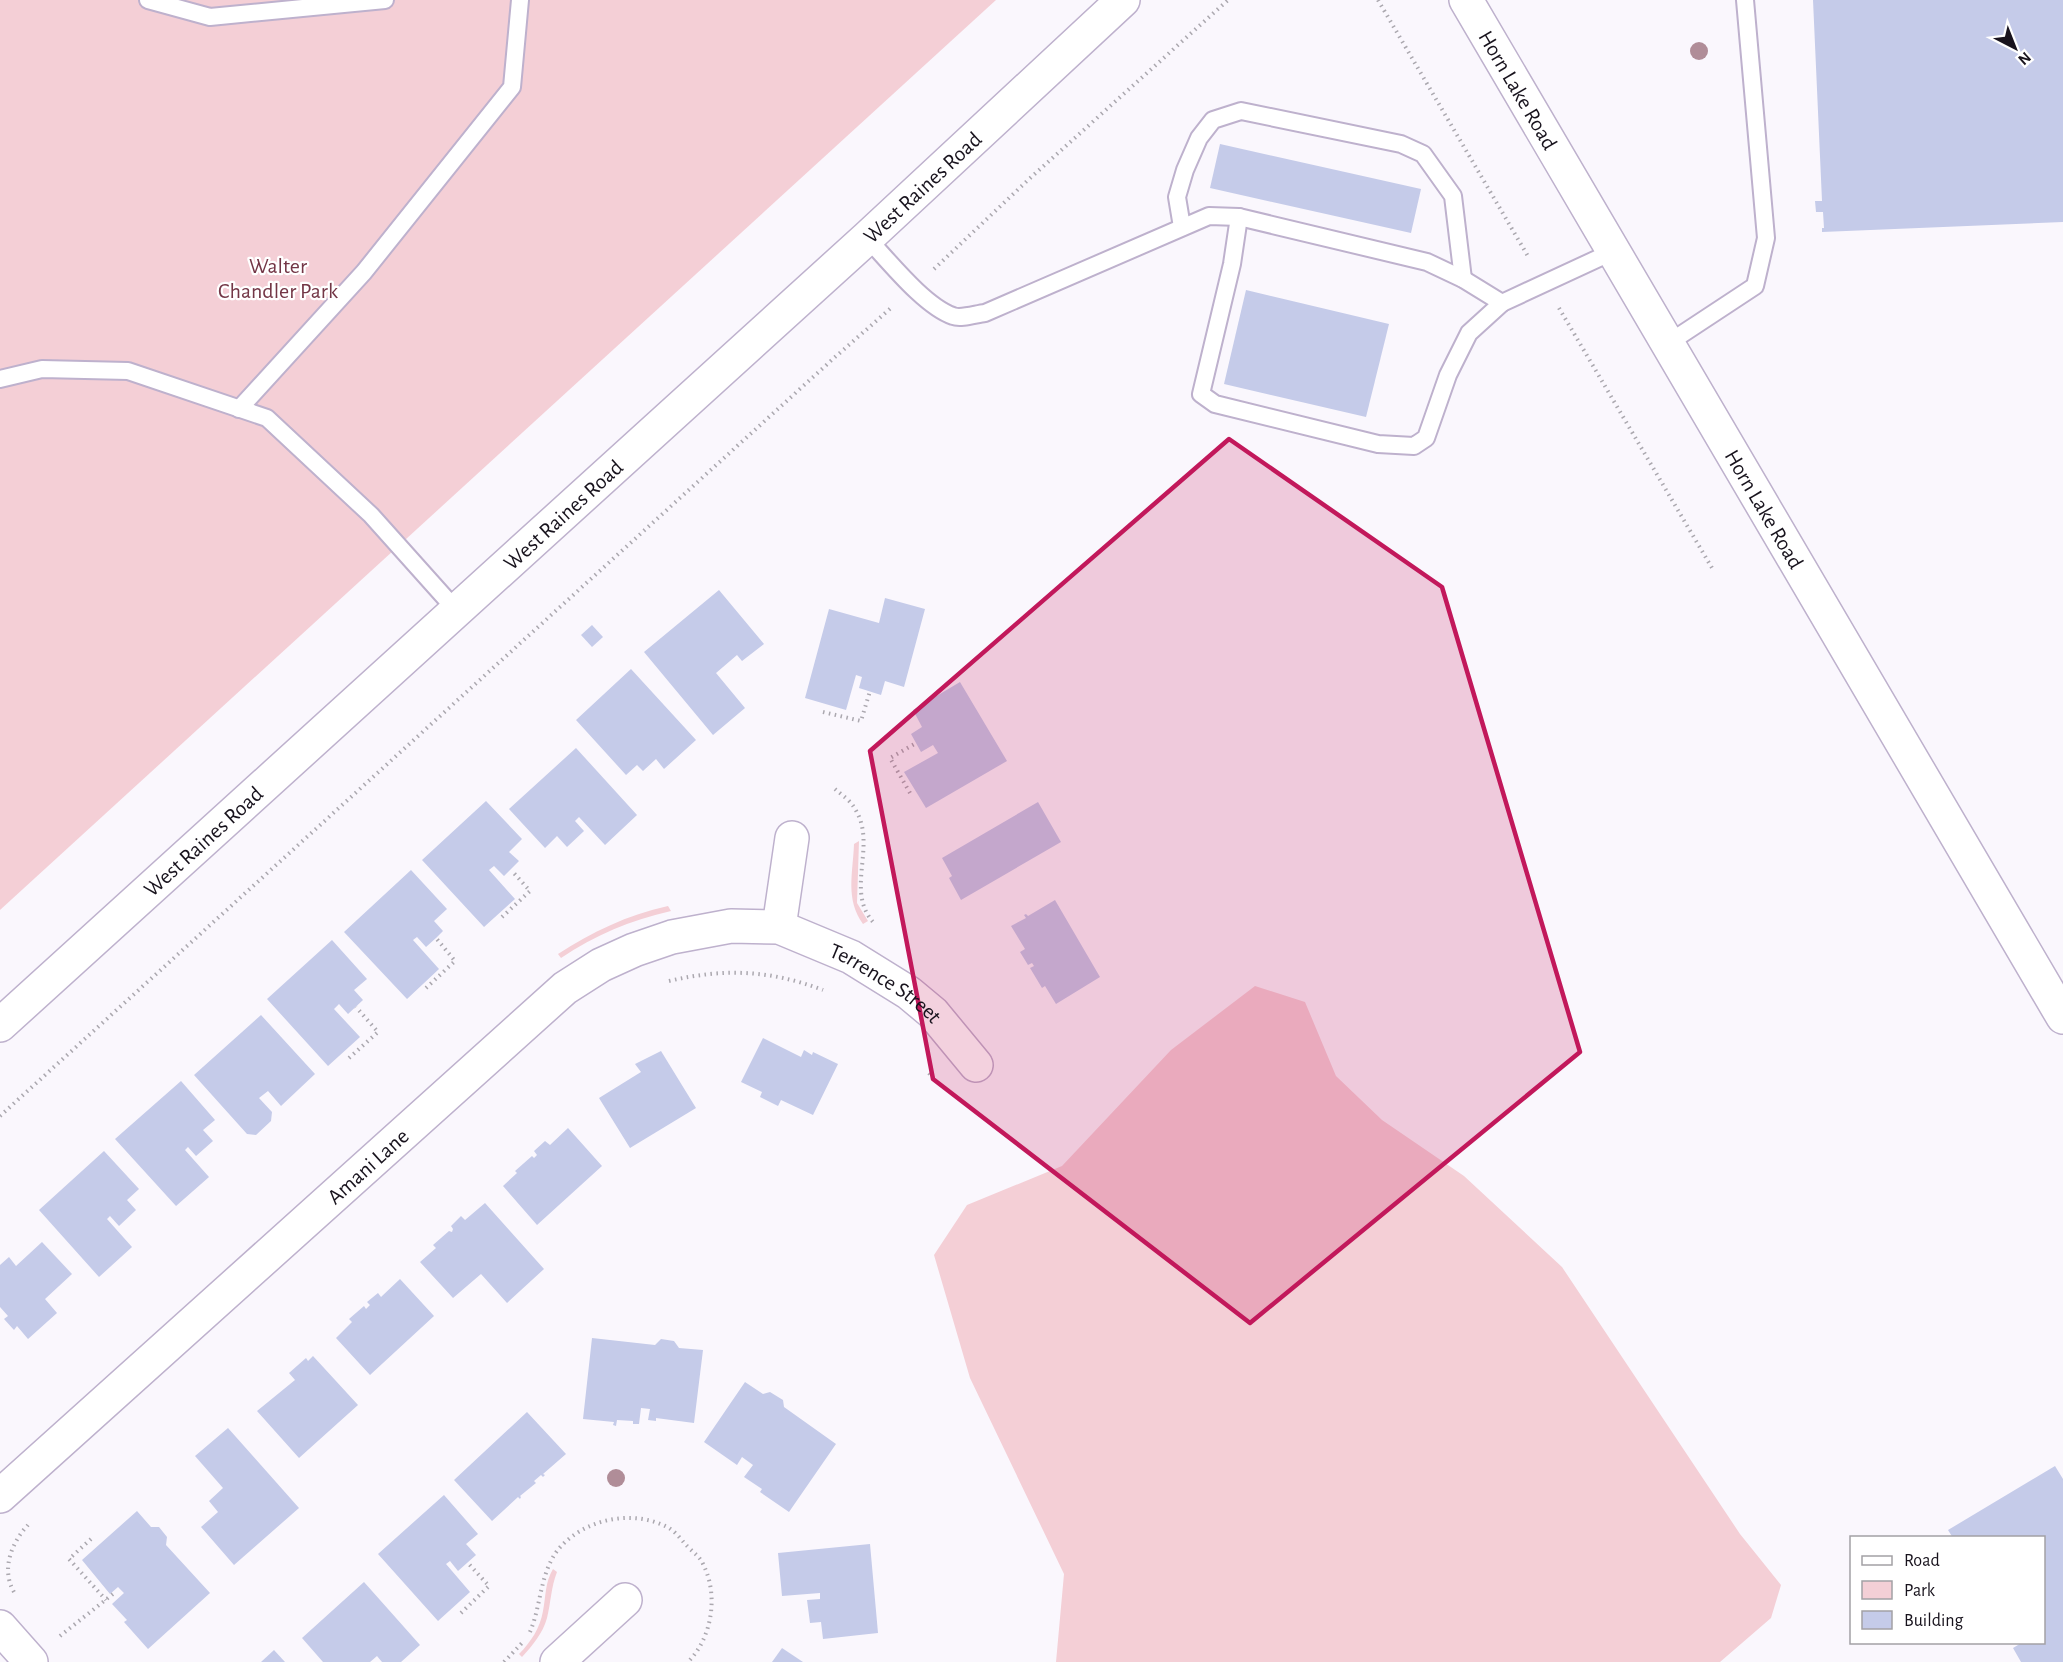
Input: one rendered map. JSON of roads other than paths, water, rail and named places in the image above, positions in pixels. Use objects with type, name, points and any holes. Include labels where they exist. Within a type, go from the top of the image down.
[{"type":"main road","name":"West Raines Road","points":[[0,1025],[867,238],[1123,0]]},
{"type":"main road","name":"Horn Lake Road","points":[[1466,0],[2063,1017]]},
{"type":"main road","points":[[779,927],[792,838]]},
{"type":"main road","name":"Amani Lane","points":[[0,1496],[565,988],[601,965],[634,950],[672,937],[730,926],[779,927]]},
{"type":"main road","name":"Terrence Street","points":[[779,927],[852,957],[909,993],[933,1013],[976,1065]]},
{"type":"main road","points":[[557,1662],[625,1600]]},
{"type":"main road","points":[[0,1628],[43,1652]]},
{"type":"lane","points":[[148,0],[210,17],[385,0]]},
{"type":"lane","points":[[239,409],[364,272],[512,87],[520,0]]},
{"type":"lane","points":[[1667,344],[1755,286],[1766,238],[1745,0]]},
{"type":"lane","points":[[1182,227],[1177,197],[1185,170],[1199,138],[1213,120],[1241,111],[1401,144],[1423,154],[1453,196],[1463,279]]},
{"type":"lane","points":[[867,238],[915,288],[933,304],[954,317],[985,313],[1209,216],[1239,217],[1427,262],[1463,279],[1502,303]]},
{"type":"lane","points":[[1239,217],[1232,264],[1201,394],[1215,404],[1378,444],[1414,446],[1426,438],[1448,375],[1469,333],[1502,303],[1612,252]]},
{"type":"lane","points":[[0,379],[42,369],[128,371],[267,418],[371,515],[456,609]]},
{"type":"park label","name":"Walter Chandler Park","points":[[278,278]]}]
